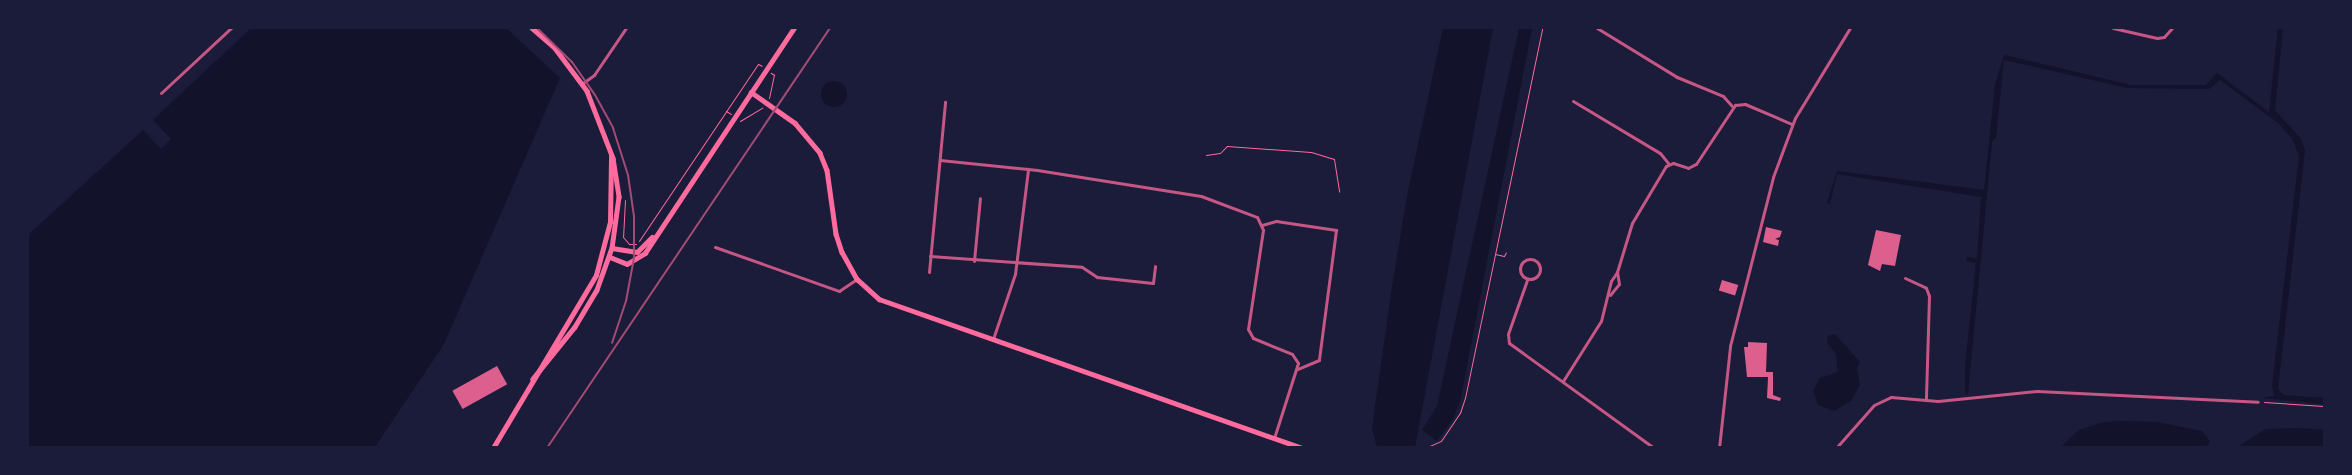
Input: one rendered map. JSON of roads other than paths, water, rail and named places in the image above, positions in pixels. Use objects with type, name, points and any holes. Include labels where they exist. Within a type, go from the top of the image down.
[{"type":"main road","points":[[532,28],[555,48],[583,83],[596,110],[611,155],[618,187],[610,257],[585,312],[533,379]]},
{"type":"main road","points":[[610,257],[623,264],[639,260],[794,28]]},
{"type":"main road","points":[[751,92],[803,130],[820,153],[827,170],[836,234],[857,279],[879,299],[1301,448]]},
{"type":"main road","points":[[493,448],[533,379],[585,298],[606,246],[612,205],[611,155]]},
{"type":"main road","points":[[612,248],[631,252],[642,250],[662,225]]},
{"type":"street","points":[[162,93],[231,28]]},
{"type":"street","points":[[583,83],[594,75],[626,28]]},
{"type":"street","points":[[1598,28],[1677,77],[1723,96],[1732,106]]},
{"type":"street","points":[[1719,448],[1730,346],[1773,177],[1792,124],[1850,28]]},
{"type":"street","points":[[2112,28],[2157,38],[2164,37],[2172,28]]},
{"type":"street","points":[[1573,101],[1660,153],[1670,164],[1688,168],[1696,164],[1732,106],[1742,104],[1792,124]]},
{"type":"street","points":[[929,272],[945,102]]},
{"type":"street","points":[[940,160],[1028,169],[1200,196],[1253,215],[1262,225],[1248,329],[1256,340],[1296,357],[1298,369],[1274,438]]},
{"type":"street","points":[[1610,296],[1610,282],[1617,272],[1632,223],[1670,164]]},
{"type":"street","points":[[993,339],[1017,263],[1028,169]]},
{"type":"street","points":[[974,260],[980,198]]},
{"type":"street","points":[[1262,225],[1276,221],[1336,230],[1320,357],[1318,362],[1298,369]]},
{"type":"street","points":[[716,247],[839,290],[857,279]]},
{"type":"street","points":[[930,256],[1082,267],[1097,277],[1153,284],[1155,266]]},
{"type":"street","points":[[1526,280],[1536,277],[1541,263],[1534,257],[1525,259],[1521,271],[1526,280],[1508,334],[1509,343],[1654,448]]},
{"type":"street","points":[[1563,381],[1593,338],[1610,296],[1618,284],[1617,272]]},
{"type":"street","points":[[1905,278],[1923,286],[1929,296],[1926,400]]},
{"type":"street","points":[[1836,448],[1879,401],[1891,397],[1926,400],[2037,391],[2258,402]]},
{"type":"street","points":[[408,448],[417,448]]},
{"type":"railway","points":[[537,28],[572,62],[595,95],[613,128],[628,175],[634,216],[634,258],[626,301],[612,343]]},
{"type":"railway","points":[[547,448],[830,28]]}]
